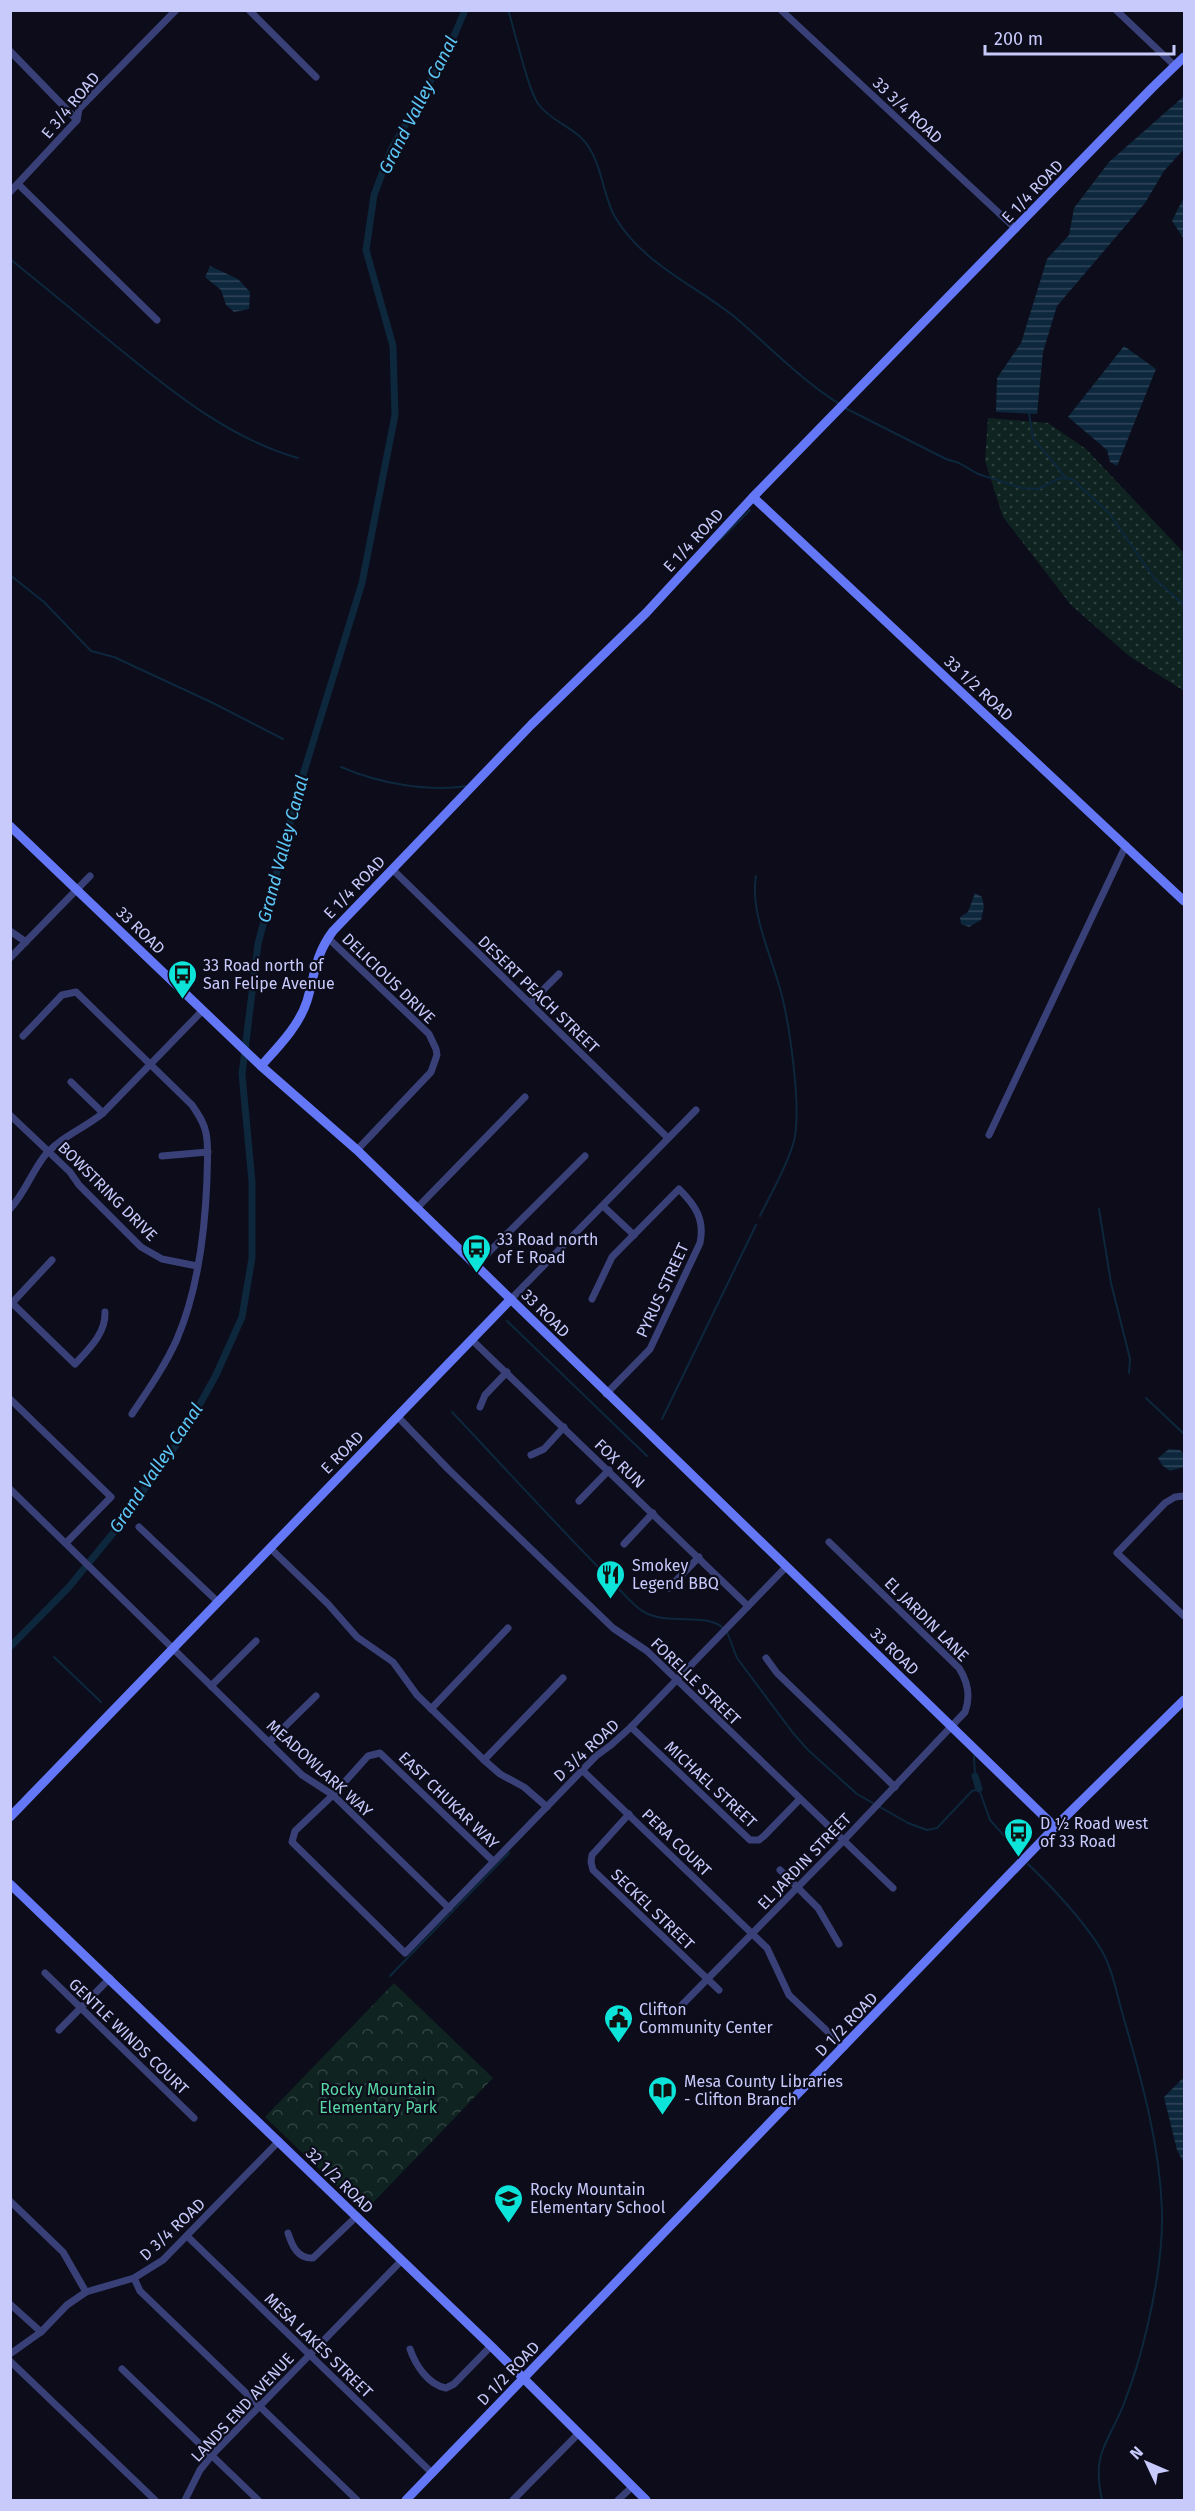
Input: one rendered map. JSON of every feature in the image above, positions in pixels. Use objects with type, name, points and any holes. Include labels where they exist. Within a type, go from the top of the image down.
[{"type":"street","name":"E 3/4 ROAD","points":[[10,192],[77,120],[79,109],[176,10]]},
{"type":"street","points":[[249,10],[316,76]]},
{"type":"street","name":"33 3/4 ROAD","points":[[781,10],[1016,229]]},
{"type":"street","points":[[1116,10],[1175,66]]},
{"type":"street","points":[[10,51],[77,120]]},
{"type":"street","name":"E 1/4 ROAD","points":[[261,1066],[299,1018],[307,1001],[313,970],[328,938],[531,725],[646,613],[753,497],[1185,57]]},
{"type":"street","points":[[18,184],[157,320]]},
{"type":"street","name":"33 1/2 ROAD","points":[[753,497],[1185,901]]},
{"type":"street","name":"33 ROAD","points":[[10,826],[261,1066],[357,1150],[1055,1827]]},
{"type":"street","points":[[988,1136],[1126,845]]},
{"type":"street","name":"DESERT PEACH STREET","points":[[392,869],[668,1138]]},
{"type":"street","points":[[10,958],[90,876]]},
{"type":"street","points":[[10,931],[26,942]]},
{"type":"street","name":"DELICIOUS DRIVE","points":[[328,938],[423,1029],[436,1048],[436,1061],[431,1072],[357,1150]]},
{"type":"street","points":[[530,1004],[559,974]]},
{"type":"street","points":[[23,1036],[62,995],[76,992],[197,1112],[206,1133],[208,1152],[206,1217],[187,1309],[177,1339],[163,1367],[132,1414]]},
{"type":"street","points":[[11,1208],[27,1189],[36,1169],[49,1151],[103,1113],[202,1010]]},
{"type":"street","points":[[71,1082],[103,1113]]},
{"type":"street","points":[[416,1209],[525,1096]]},
{"type":"street","name":"E ROAD","points":[[10,1817],[696,1110]]},
{"type":"street","name":"BOWSTRING DRIVE","points":[[10,1115],[49,1151],[141,1247],[162,1259],[197,1266]]},
{"type":"street","points":[[162,1156],[208,1152]]},
{"type":"street","points":[[476,1265],[585,1156]]},
{"type":"street","name":"PYRUS STREET","points":[[606,1394],[650,1348],[700,1243],[703,1230],[692,1202],[679,1189],[634,1235]]},
{"type":"street","points":[[592,1299],[612,1257],[634,1235],[603,1206]]},
{"type":"street","points":[[52,1260],[11,1302],[75,1364],[93,1345],[106,1323],[105,1311]]},
{"type":"street","name":"FOX RUN","points":[[472,1340],[748,1605]]},
{"type":"street","points":[[480,1407],[485,1395],[507,1372]]},
{"type":"street","points":[[10,1399],[111,1497],[66,1543]]},
{"type":"street","name":"FORELLE STREET","points":[[399,1418],[449,1470],[613,1628],[647,1651],[893,1888]]},
{"type":"street","points":[[531,1455],[544,1449],[564,1427]]},
{"type":"street","points":[[579,1501],[609,1470]]},
{"type":"street","name":"MEADOWLARK WAY","points":[[10,1489],[302,1775],[333,1795],[449,1908]]},
{"type":"street","points":[[1185,1496],[1175,1497],[1165,1503],[1117,1553],[1185,1616]]},
{"type":"street","points":[[624,1544],[653,1513]]},
{"type":"street","points":[[139,1527],[218,1602]]},
{"type":"street","name":"EL JARDIN LANE","points":[[829,1542],[963,1673],[968,1686],[967,1706],[965,1712],[951,1727]]},
{"type":"street","points":[[270,1548],[328,1604],[357,1637],[393,1662],[417,1695],[484,1760],[500,1774],[524,1787],[547,1807]]},
{"type":"street","points":[[669,1588],[699,1557]]},
{"type":"street","name":"D 3/4 ROAD","points":[[333,1795],[294,1831],[292,1842],[405,1953],[582,1770],[631,1727],[786,1567]]},
{"type":"street","points":[[431,1709],[508,1628]]},
{"type":"street","points":[[211,1686],[256,1641]]},
{"type":"street","points":[[766,1658],[777,1673],[895,1787]]},
{"type":"street","points":[[484,1760],[563,1678]]},
{"type":"street","points":[[269,1742],[316,1696]]},
{"type":"street","name":"D 1/2 ROAD","points":[[406,2500],[1055,1827],[1185,1700]]},
{"type":"street","name":"MICHAEL STREET","points":[[631,1727],[750,1840],[759,1840],[764,1836],[800,1799]]},
{"type":"street","name":"EL JARDIN STREET","points":[[675,2012],[951,1727]]},
{"type":"street","name":"EAST CHUKAR WAY","points":[[333,1795],[368,1756],[380,1753],[493,1861]]},
{"type":"street","name":"PERA COURT","points":[[582,1770],[752,1934],[772,1958],[789,1995],[844,2048]]},
{"type":"street","name":"SECKEL STREET","points":[[629,1814],[592,1855],[593,1870],[719,1990]]},
{"type":"street","points":[[780,1870],[825,1916],[839,1944]]},
{"type":"street","name":"32 1/2 ROAD","points":[[10,1884],[402,2259],[646,2500]]},
{"type":"street","name":"GENTLE WINDS COURT","points":[[45,1973],[194,2118]]},
{"type":"street","points":[[59,2030],[110,1978]]},
{"type":"street","name":"D 3/4 ROAD","points":[[10,2354],[41,2332],[66,2306],[86,2292],[134,2277],[157,2266],[279,2141]]},
{"type":"street","points":[[10,2201],[63,2252],[86,2292]]},
{"type":"street","points":[[288,2233],[292,2246],[303,2257],[313,2258],[357,2216]]},
{"type":"street","name":"MESA LAKES STREET","points":[[187,2236],[432,2473]]},
{"type":"street","name":"LANDS END AVENUE","points":[[185,2500],[200,2470],[212,2456],[402,2259]]},
{"type":"street","points":[[134,2277],[140,2291],[357,2500]]},
{"type":"street","points":[[10,2304],[41,2332]]},
{"type":"street","points":[[410,2349],[416,2364],[436,2385],[446,2388],[454,2384],[491,2346]]},
{"type":"street","points":[[10,2361],[155,2500]]},
{"type":"street","points":[[122,2369],[258,2500]]},
{"type":"street","points":[[513,2500],[578,2434]]},
{"type":"street","points":[[618,2500],[632,2487]]},
{"type":"green space","points":[[988,418],[1048,423],[1086,449],[1184,553],[1184,691],[1129,656],[1071,605],[1003,517],[985,461]]},
{"type":"green space","name":"Rocky Mountain Elementary Park","points":[[394,1983],[493,2078],[364,2212],[265,2117]]},
{"type":"water","points":[[1184,96],[1184,149],[1164,171],[1145,203],[1057,306],[1043,352],[1037,414],[996,412],[997,378],[1021,343],[1047,259],[1069,235],[1074,208],[1109,162]]},
{"type":"water","points":[[1184,197],[1184,239],[1172,221]]},
{"type":"water","points":[[210,266],[238,279],[250,292],[249,309],[234,312],[226,305],[221,290],[205,277]]},
{"type":"water","points":[[1124,346],[1156,369],[1117,466],[1110,462],[1107,450],[1068,417]]},
{"type":"water","points":[[975,893],[982,897],[984,907],[981,920],[969,927],[961,924],[960,917],[968,912]]},
{"type":"water","points":[[1169,1449],[1180,1450],[1184,1454],[1184,1467],[1170,1471],[1162,1465],[1158,1458]]},
{"type":"water","points":[[1184,2077],[1184,2163],[1177,2150],[1164,2097]]},
{"type":"waterway","name":"Grand Valley Canal","points":[[10,1647],[69,1587],[114,1532],[181,1438],[216,1375],[242,1317],[252,1258],[252,1182],[242,1074],[258,944],[298,791],[362,583],[395,415],[393,346],[366,250],[374,195],[391,150],[448,50],[465,10]]},
{"type":"waterway","points":[[508,10],[535,98],[545,111],[579,136],[590,149],[598,166],[611,209],[627,233],[655,261],[736,318],[800,375],[841,405]]},
{"type":"waterway","points":[[10,259],[179,396],[224,426],[272,449],[298,458]]},
{"type":"waterway","points":[[845,408],[978,474],[1022,488],[1038,489],[1060,478],[1072,479],[1109,513],[1154,578],[1184,605]]},
{"type":"waterway","points":[[1029,413],[1033,438],[1066,478]]},
{"type":"waterway","points":[[720,540],[750,510]]},
{"type":"waterway","points":[[10,575],[44,602],[91,651],[114,657],[213,703],[283,739]]},
{"type":"waterway","points":[[341,767],[371,778],[403,785],[436,788],[467,786]]},
{"type":"waterway","points":[[756,876],[758,916],[786,1017],[793,1062],[796,1107],[796,1126],[791,1151],[760,1216]]},
{"type":"waterway","points":[[1099,1209],[1111,1283],[1130,1359],[1129,1373]]},
{"type":"waterway","points":[[662,1419],[756,1225]]},
{"type":"waterway","points":[[507,1321],[647,1456]]},
{"type":"waterway","points":[[1146,1398],[1184,1434]]},
{"type":"waterway","points":[[452,1412],[639,1609],[654,1616],[707,1621],[723,1628]]},
{"type":"waterway","points":[[727,1632],[737,1658],[793,1733],[808,1750],[857,1794],[908,1823],[927,1830],[937,1828],[972,1791],[979,1789],[990,1820],[1015,1848]]},
{"type":"waterway","points":[[54,1657],[101,1702]]},
{"type":"waterway","points":[[974,1756],[975,1776]]},
{"type":"waterway","points":[[975,1776],[979,1789]]},
{"type":"waterway","points":[[390,1976],[509,1853]]},
{"type":"waterway","points":[[1028,1864],[1082,1922],[1107,1961],[1143,2090],[1154,2138],[1161,2187],[1162,2225],[1156,2284],[1145,2338],[1133,2377],[1123,2406],[1102,2451],[1099,2471],[1102,2500]]},
{"type":"place","name":"33 Road north of San Felipe Avenue","points":[[182,1000]]},
{"type":"place","name":"33 Road north of E Road","points":[[476,1274]]},
{"type":"place","name":"Smokey Legend BBQ","points":[[611,1600]]},
{"type":"place","name":"D ½ Road west of 33 Road","points":[[1019,1858]]},
{"type":"place","name":"Clifton Community Center","points":[[618,2044]]},
{"type":"place","name":"Mesa County Libraries - Clifton Branch","points":[[663,2116]]},
{"type":"place","name":"Rocky Mountain Elementary School","points":[[509,2224]]}]
